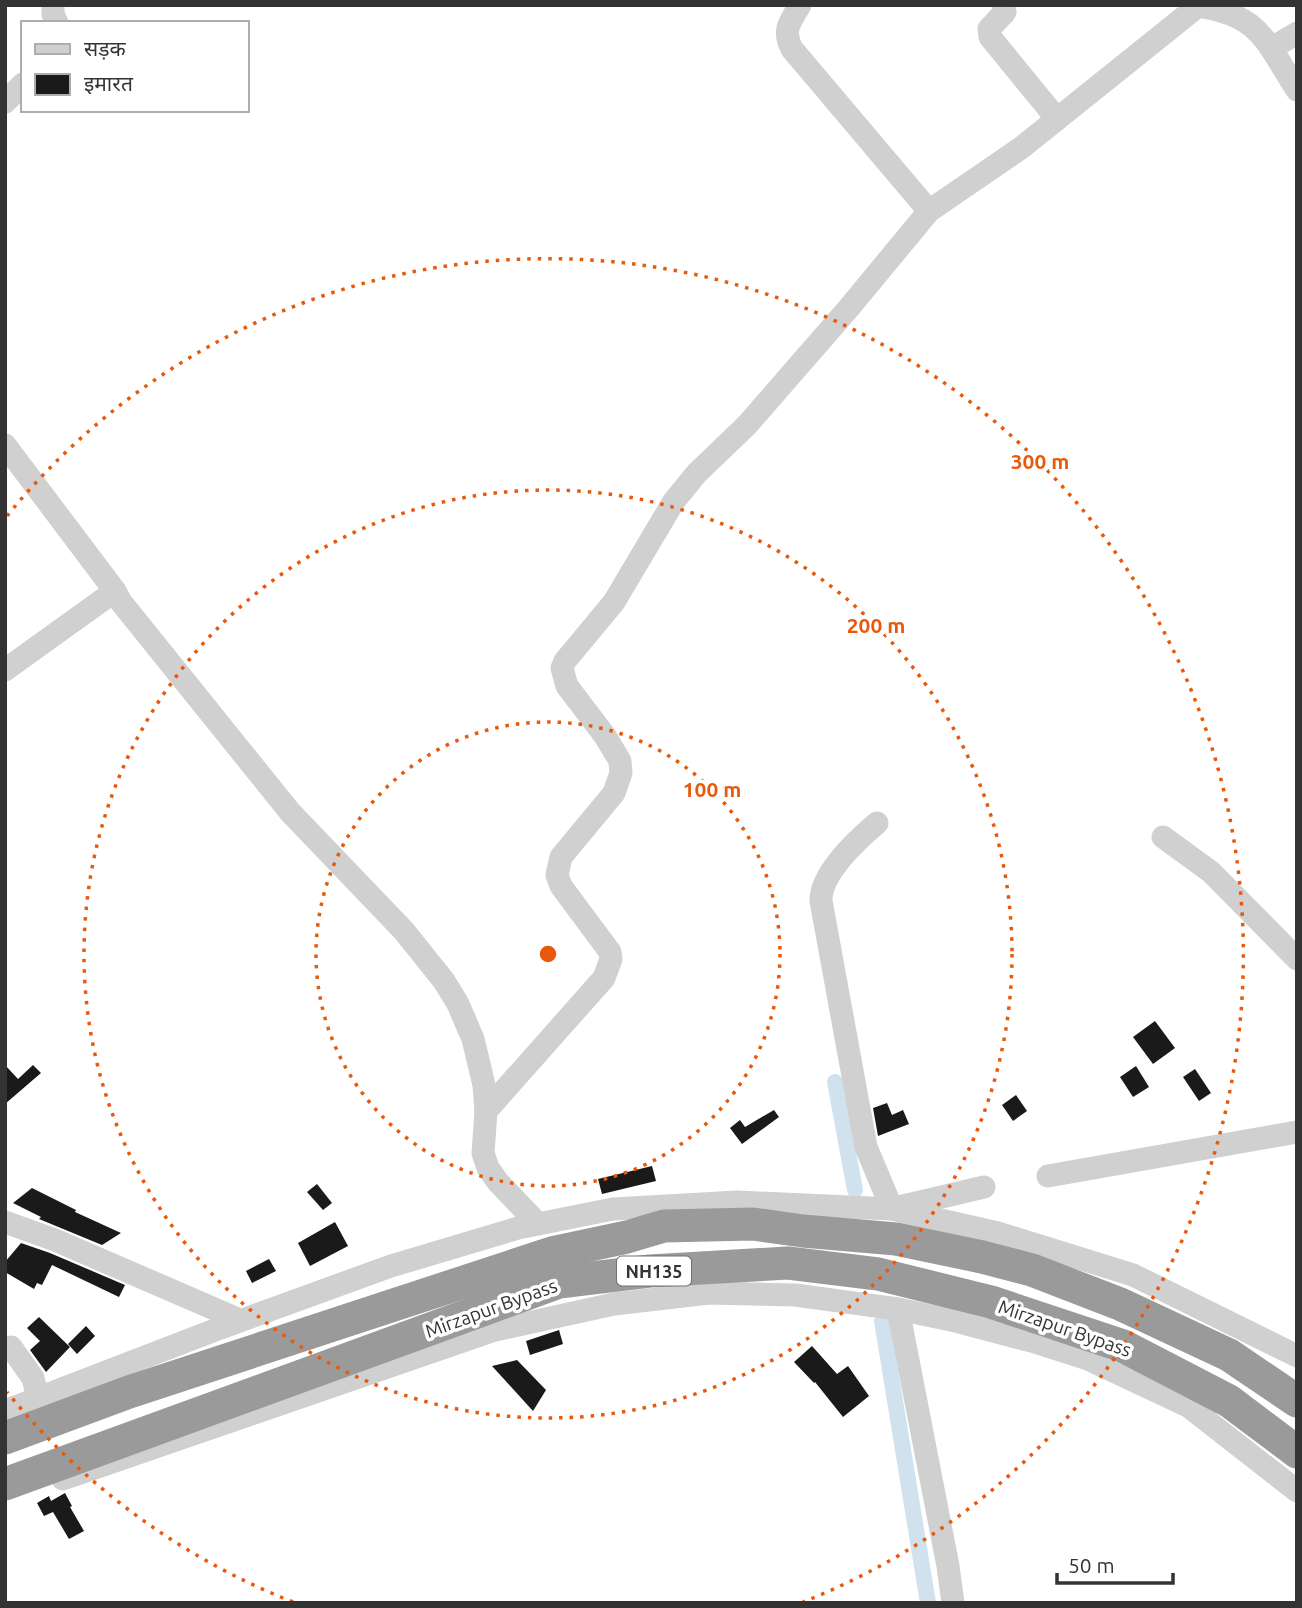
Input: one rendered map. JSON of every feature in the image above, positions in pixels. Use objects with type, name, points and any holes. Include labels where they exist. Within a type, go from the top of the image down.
[{"type":"highway","name":"NH135","points":[[5,1438],[129,1392],[552,1253],[664,1226],[753,1224],[896,1239],[1032,1270],[1121,1304],[1229,1355],[1297,1401]]},
{"type":"highway","name":"Mirzapur Bypass","points":[[5,1484],[559,1282],[650,1271],[788,1263],[878,1274],[991,1302],[1123,1346],[1228,1401],[1297,1452]]},
{"type":"street","points":[[800,5],[787,32],[786,38],[792,49],[929,211]]},
{"type":"street","points":[[1003,5],[1005,12],[989,29],[990,37],[1057,119]]},
{"type":"street","points":[[1190,5],[1221,9],[1240,17],[1256,29],[1272,48],[1297,90]]},
{"type":"street","points":[[486,1111],[604,978],[611,959],[607,946],[561,886],[557,875],[561,857],[614,793],[621,774],[620,761],[605,736],[567,686],[562,675],[565,661],[614,602],[685,486],[747,425],[929,211],[1021,148],[1198,6]]},
{"type":"street","points":[[1272,48],[1297,33]]},
{"type":"street","points":[[5,102],[21,86]]},
{"type":"street","points":[[5,445],[121,602],[290,812],[428,958],[458,1004],[473,1039],[484,1085],[486,1111],[483,1153],[488,1168],[538,1224]]},
{"type":"street","points":[[5,670],[115,591]]},
{"type":"street","points":[[877,823],[857,841],[824,880],[821,901],[866,1147],[892,1209]]},
{"type":"street","points":[[1163,837],[1211,872],[1297,960]]},
{"type":"street","points":[[1048,1177],[1297,1132]]},
{"type":"street","points":[[892,1209],[984,1187]]},
{"type":"street","points":[[5,1411],[113,1370],[131,1353],[233,1317],[518,1228],[613,1209],[737,1202],[892,1209],[998,1233],[1133,1275],[1297,1356]]},
{"type":"street","points":[[5,1222],[55,1240],[233,1317]]},
{"type":"street","points":[[5,1498],[495,1330],[614,1304],[721,1294],[795,1295],[898,1309],[963,1323],[1088,1359],[1188,1406],[1297,1491]]},
{"type":"street","points":[[898,1309],[953,1603]]},
{"type":"street","points":[[11,1347],[33,1378],[38,1399]]},
{"type":"building","points":[[1155,1021],[1175,1048],[1153,1064],[1133,1037]]},
{"type":"building","points":[[5,1065],[18,1079],[33,1065],[41,1073],[5,1104]]},
{"type":"building","points":[[1136,1066],[1149,1087],[1133,1097],[1120,1077]]},
{"type":"building","points":[[1195,1069],[1211,1093],[1199,1101],[1183,1077]]},
{"type":"building","points":[[1016,1095],[1027,1111],[1013,1121],[1002,1105]]},
{"type":"building","points":[[887,1103],[892,1115],[903,1110],[909,1124],[878,1136],[873,1108]]},
{"type":"building","points":[[774,1110],[779,1117],[742,1144],[730,1128],[740,1120],[745,1127]]},
{"type":"building","points":[[652,1166],[656,1181],[602,1194],[598,1179]]},
{"type":"building","points":[[317,1184],[332,1203],[323,1210],[307,1192]]},
{"type":"building","points":[[32,1188],[121,1233],[102,1245],[39,1219],[41,1217],[13,1203]]},
{"type":"building","points":[[335,1222],[348,1246],[310,1266],[298,1243]]},
{"type":"building","points":[[21,1243],[125,1285],[119,1297],[52,1265],[42,1285],[37,1283],[34,1289],[5,1272],[5,1262]]},
{"type":"building","points":[[269,1259],[276,1271],[252,1283],[246,1271]]},
{"type":"building","points":[[39,1317],[70,1347],[46,1372],[30,1350],[40,1341],[27,1328]]},
{"type":"building","points":[[86,1326],[95,1336],[77,1354],[68,1344]]},
{"type":"building","points":[[559,1330],[563,1344],[530,1355],[526,1341]]},
{"type":"building","points":[[812,1346],[837,1374],[848,1366],[869,1396],[843,1417],[815,1382],[794,1362]]},
{"type":"building","points":[[517,1360],[546,1390],[533,1411],[492,1366]]},
{"type":"building","points":[[65,1493],[84,1531],[69,1539],[53,1512],[44,1516],[37,1503],[49,1496],[51,1501]]},
{"type":"waterway","points":[[835,1082],[855,1190]]},
{"type":"waterway","points":[[882,1321],[928,1603]]}]
